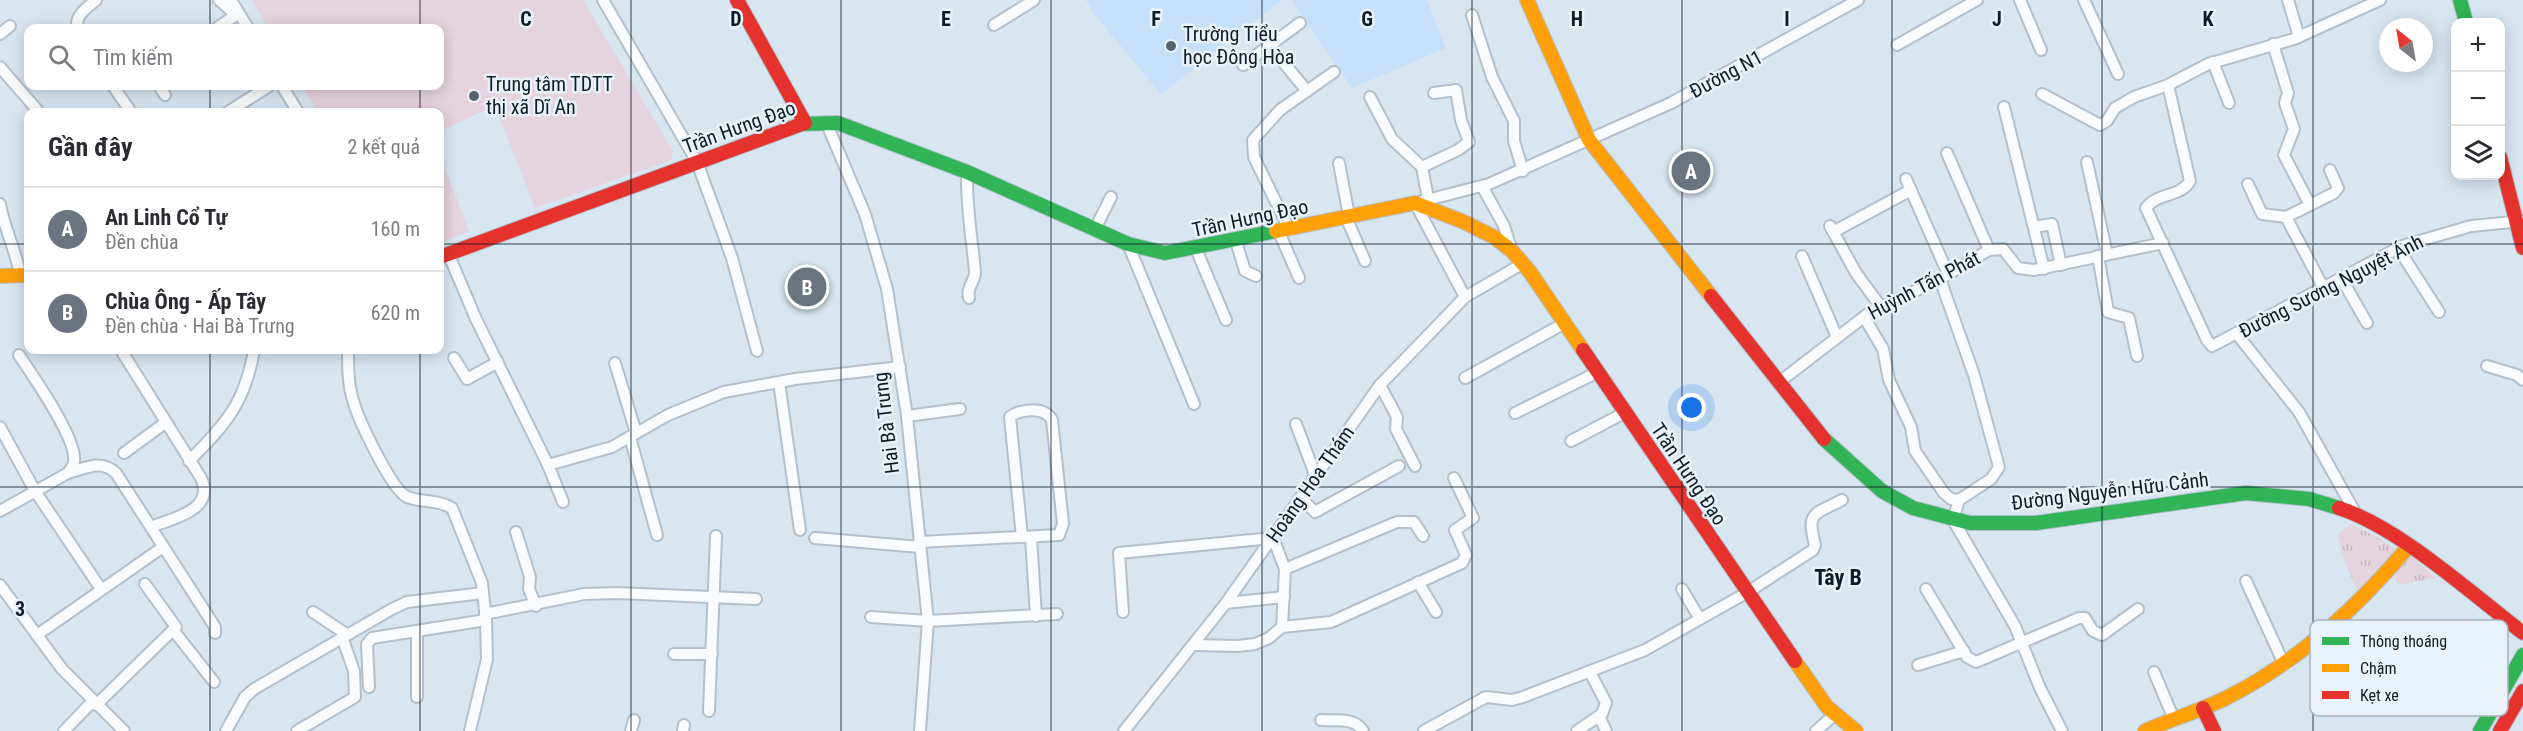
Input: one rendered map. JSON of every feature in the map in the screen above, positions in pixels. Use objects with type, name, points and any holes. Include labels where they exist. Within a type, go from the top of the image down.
[{"type":"main road","points":[[737,0],[805,123]]},
{"type":"main road","name":"Đường Nguyễn Hữu Cảnh","points":[[1527,0],[1589,140],[1831,448],[1882,491],[1913,508],[1970,523],[2036,523],[2246,493],[2309,498],[2356,514],[2408,547],[2506,620]]},
{"type":"main road","points":[[2460,0],[2465,18]]},
{"type":"main road","name":"Trần Hưng Đạo","points":[[444,255],[805,123],[838,123],[967,172],[1128,244],[1165,253],[1236,241],[1422,201],[1478,228],[1512,251],[1834,716],[1856,731]]},
{"type":"main road","points":[[2505,173],[2520,222],[2523,248]]},
{"type":"main road","points":[[0,276],[24,275]]},
{"type":"main road","points":[[2341,620],[2386,574],[2408,547]]},
{"type":"main road","name":"Đường Nguyễn Hữu Cảnh","points":[[2508,622],[2523,633]]},
{"type":"main road","points":[[2145,731],[2174,717],[2203,708],[2227,697],[2310,643]]},
{"type":"main road","points":[[2508,682],[2523,655]]},
{"type":"main road","points":[[2500,731],[2523,691]]},
{"type":"main road","points":[[2203,708],[2214,731]]},
{"type":"main road","points":[[2480,731],[2488,716]]},
{"type":"street","points":[[219,0],[243,21]]},
{"type":"street","points":[[231,0],[243,21]]},
{"type":"street","points":[[603,0],[697,162],[732,258],[757,351]]},
{"type":"street","points":[[994,25],[1034,0]]},
{"type":"street","name":"Đường N1","points":[[1422,201],[1482,186],[1523,171],[1698,90],[1858,0]]},
{"type":"street","points":[[1897,45],[1977,0]]},
{"type":"street","points":[[2020,0],[2041,50]]},
{"type":"street","points":[[2084,0],[2118,74]]},
{"type":"street","points":[[2288,0],[2299,37]]},
{"type":"street","points":[[2042,94],[2100,125],[2107,121],[2115,108],[2134,97],[2168,85],[2213,62],[2299,37],[2380,0]]},
{"type":"street","points":[[76,24],[82,13],[94,1]]},
{"type":"street","points":[[1472,15],[1492,77],[1514,121],[1514,141],[1523,171]]},
{"type":"street","points":[[1243,65],[1300,23]]},
{"type":"street","points":[[0,34],[10,26]]},
{"type":"street","points":[[2273,44],[2288,93],[2285,103],[2294,129],[2284,155],[2310,205]]},
{"type":"street","points":[[1269,45],[1307,91]]},
{"type":"street","points":[[2213,62],[2229,103]]},
{"type":"street","points":[[0,67],[36,108]]},
{"type":"street","points":[[1299,278],[1284,231],[1252,148],[1253,140],[1274,117],[1334,72]]},
{"type":"street","points":[[2163,243],[2146,208],[2150,202],[2187,187],[2190,181],[2168,85]]},
{"type":"street","points":[[118,90],[129,108]]},
{"type":"street","points":[[234,108],[263,90]]},
{"type":"street","points":[[284,90],[296,108]]},
{"type":"street","points":[[1422,166],[1467,146],[1469,142],[1461,120],[1456,90],[1434,93]]},
{"type":"street","points":[[1370,97],[1392,139],[1422,166],[1422,201],[1465,297]]},
{"type":"street","points":[[2004,107],[2044,269]]},
{"type":"street","name":"Hai Bà Trưng","points":[[826,122],[865,214],[884,278],[900,367],[928,621],[920,731]]},
{"type":"street","points":[[1947,153],[1989,250]]},
{"type":"street","points":[[2087,162],[2103,255],[2108,312],[2129,318],[2137,356]]},
{"type":"street","points":[[1339,163],[1347,216],[1365,261]]},
{"type":"street","points":[[2248,184],[2262,214],[2286,217],[2334,193],[2338,188],[2330,170]]},
{"type":"street","points":[[967,172],[968,225],[975,275],[968,287],[969,298]]},
{"type":"street","points":[[1881,307],[1856,273],[1832,229],[1909,185],[1944,276],[1999,467],[1991,479],[1959,500],[1953,520],[2023,643],[2043,696],[2062,731]]},
{"type":"street","points":[[1482,186],[1504,226],[1512,251]]},
{"type":"street","points":[[1095,230],[1111,197]]},
{"type":"street","points":[[0,204],[24,275]]},
{"type":"street","points":[[2286,217],[2323,287]]},
{"type":"street","name":"Đường Sương Nguyệt Ánh","points":[[2163,243],[2207,340],[2212,346],[2398,248],[2436,234],[2471,226],[2520,222]]},
{"type":"street","points":[[2034,227],[2052,224],[2061,265]]},
{"type":"street","points":[[1236,241],[1245,272],[1256,276]]},
{"type":"street","name":"Huỳnh Tấn Phát","points":[[1778,383],[1864,317],[1989,250],[2004,249],[2018,268],[2044,269],[2163,243]]},
{"type":"street","points":[[1128,244],[1194,404]]},
{"type":"street","points":[[2398,248],[2439,312]]},
{"type":"street","points":[[1196,249],[1226,320]]},
{"type":"street","points":[[444,255],[548,465],[563,502]]},
{"type":"street","points":[[1802,256],[1837,337]]},
{"type":"street","name":"Hoàng Hoa Thám","points":[[1124,731],[1226,603],[1380,385],[1465,297],[1522,264]]},
{"type":"street","points":[[2341,278],[2367,323]]},
{"type":"street","points":[[1864,317],[1883,349],[1886,372],[1911,427],[1915,451],[1944,494],[1951,499],[1959,500]]},
{"type":"street","points":[[1465,378],[1563,324]]},
{"type":"street","points":[[2236,333],[2300,412],[2356,514]]},
{"type":"street","points":[[19,354],[53,409],[74,450],[75,463],[68,473]]},
{"type":"street","points":[[124,354],[204,484],[205,498],[185,513],[151,527]]},
{"type":"street","points":[[189,461],[222,427],[240,400],[248,383],[253,354]]},
{"type":"street","points":[[348,354],[352,399],[398,490],[408,497],[434,500],[452,508],[468,545],[483,593],[488,659],[470,731]]},
{"type":"street","points":[[454,358],[467,379],[498,362]]},
{"type":"street","points":[[615,363],[657,535]]},
{"type":"street","points":[[2487,366],[2517,375],[2523,380]]},
{"type":"street","points":[[548,465],[612,447],[668,415],[717,394],[779,382],[900,367]]},
{"type":"street","points":[[1515,413],[1596,373]]},
{"type":"street","points":[[779,382],[800,530]]},
{"type":"street","points":[[1380,385],[1397,417],[1396,429],[1415,466]]},
{"type":"street","points":[[907,416],[960,409]]},
{"type":"street","points":[[815,538],[920,544],[1026,537],[1059,535],[1063,524],[1052,420],[1047,413],[1023,411],[1011,415],[1010,421],[1026,537],[1035,616]]},
{"type":"street","points":[[1571,441],[1624,413]]},
{"type":"street","points":[[124,453],[165,423]]},
{"type":"street","points":[[1296,424],[1313,469],[1314,478]]},
{"type":"street","points":[[0,427],[35,491],[101,590]]},
{"type":"street","points":[[0,511],[68,473],[96,465],[109,466],[116,473],[216,627],[215,633]]},
{"type":"street","points":[[1300,498],[1315,512],[1399,466]]},
{"type":"street","points":[[1194,645],[1255,644],[1269,638],[1282,627],[1330,622],[1462,563],[1467,558],[1455,530],[1473,518],[1454,478]]},
{"type":"street","points":[[1424,731],[1486,696],[1512,700],[1645,650],[1748,592],[1813,550],[1815,545],[1809,526],[1811,520],[1815,514],[1842,500]]},
{"type":"street","points":[[1285,569],[1403,520],[1414,522],[1423,536]]},
{"type":"street","points":[[516,532],[530,577],[529,589],[536,606]]},
{"type":"street","points":[[709,711],[716,536]]},
{"type":"street","points":[[1123,612],[1119,553],[1273,538],[1285,569],[1282,627]]},
{"type":"street","points":[[37,635],[163,547]]},
{"type":"street","points":[[2246,581],[2283,662]]},
{"type":"street","points":[[1418,582],[1436,612]]},
{"type":"street","points":[[64,731],[174,631],[176,627],[145,584]]},
{"type":"street","points":[[0,585],[62,669],[124,731]]},
{"type":"street","points":[[1682,589],[1700,619]]},
{"type":"street","points":[[1926,589],[1964,651],[1972,661],[1976,662],[2079,618],[2085,618],[2093,631],[2102,635],[2138,609]]},
{"type":"street","points":[[226,731],[245,697],[254,688],[344,635],[407,602],[483,593]]},
{"type":"street","points":[[369,687],[368,641],[584,594],[756,599]]},
{"type":"street","points":[[1226,603],[1284,597]]},
{"type":"street","points":[[297,731],[355,697],[354,671],[344,635],[313,612]]},
{"type":"street","points":[[871,617],[928,621],[1057,614]]},
{"type":"street","points":[[174,631],[214,682]]},
{"type":"street","points":[[417,631],[417,697]]},
{"type":"street","points":[[1918,665],[1964,651]]},
{"type":"street","points":[[674,654],[712,654]]},
{"type":"street","points":[[1577,731],[1599,716],[1606,703],[1590,672]]},
{"type":"street","points":[[2154,672],[2174,717]]},
{"type":"street","points":[[1599,716],[1606,731]]},
{"type":"street","points":[[1816,731],[1834,716]]},
{"type":"street","points":[[1322,720],[1351,721],[1357,723],[1363,731]]},
{"type":"shaded area","name":"Trường Tiểu học Đông Hòa","points":[[1086,0],[1282,0],[1161,94],[1094,14]]},
{"type":"shaded area","points":[[1291,0],[1427,0],[1446,48],[1352,88]]},
{"type":"green space","name":"Trung tâm TDTT thị xã Dĩ An","points":[[252,0],[583,0],[673,151],[671,160],[535,208],[495,106],[444,129],[444,108],[316,108],[304,90],[444,90],[444,24],[266,24]]},
{"type":"green space","name":"Trung tâm TDTT thị xã Dĩ An","points":[[444,165],[469,232],[444,241]]},
{"type":"green space","points":[[2351,524],[2378,537],[2397,551],[2359,593],[2345,563],[2337,535]]},
{"type":"green space","points":[[2409,554],[2436,578],[2398,585],[2393,573]]},
{"type":"traffic: fast","points":[[2460,0],[2465,18]]},
{"type":"traffic: fast","points":[[802,124],[838,123],[967,172],[1128,244],[1165,253],[1276,231]]},
{"type":"traffic: fast","points":[[1824,439],[1882,491],[1913,508],[1970,523],[2036,523],[2246,493],[2309,499],[2339,508]]},
{"type":"traffic: fast","points":[[2508,682],[2523,655]]},
{"type":"traffic: fast","points":[[2480,731],[2488,716]]},
{"type":"traffic: slow","points":[[1527,0],[1589,140],[1711,296]]},
{"type":"traffic: slow","points":[[1276,231],[1415,203],[1464,222],[1494,237],[1512,251],[1530,272],[1583,350]]},
{"type":"traffic: slow","points":[[0,276],[24,275]]},
{"type":"traffic: slow","points":[[2338,620],[2408,547]]},
{"type":"traffic: slow","points":[[2145,731],[2226,698],[2278,668],[2310,644]]},
{"type":"traffic: slow","points":[[1795,661],[1827,707],[1856,731]]},
{"type":"traffic: jam","points":[[737,0],[805,123]]},
{"type":"traffic: jam","points":[[444,256],[802,124]]},
{"type":"traffic: jam","points":[[2505,177],[2523,248]]},
{"type":"traffic: jam","points":[[1711,296],[1824,439]]},
{"type":"traffic: jam","points":[[1583,350],[1795,661]]},
{"type":"traffic: jam","points":[[2339,508],[2362,517],[2410,546],[2507,620]]},
{"type":"traffic: jam","points":[[2508,621],[2523,633]]},
{"type":"traffic: jam","points":[[2500,731],[2523,691]]},
{"type":"traffic: jam","points":[[2203,708],[2214,731]]},
{"type":"place","name":"Trường Tiểu học Đông Hòa","points":[[1171,46]]},
{"type":"place","name":"Trung tâm TDTT thị xã Dĩ An","points":[[474,96]]},
{"type":"place","name":"An Linh Cổ Tự","points":[[1691,171]]},
{"type":"place","name":"Chùa Ông - Ấp Tây","points":[[807,287]]},
{"type":"district","name":"Tây B","points":[[1838,577]]}]
